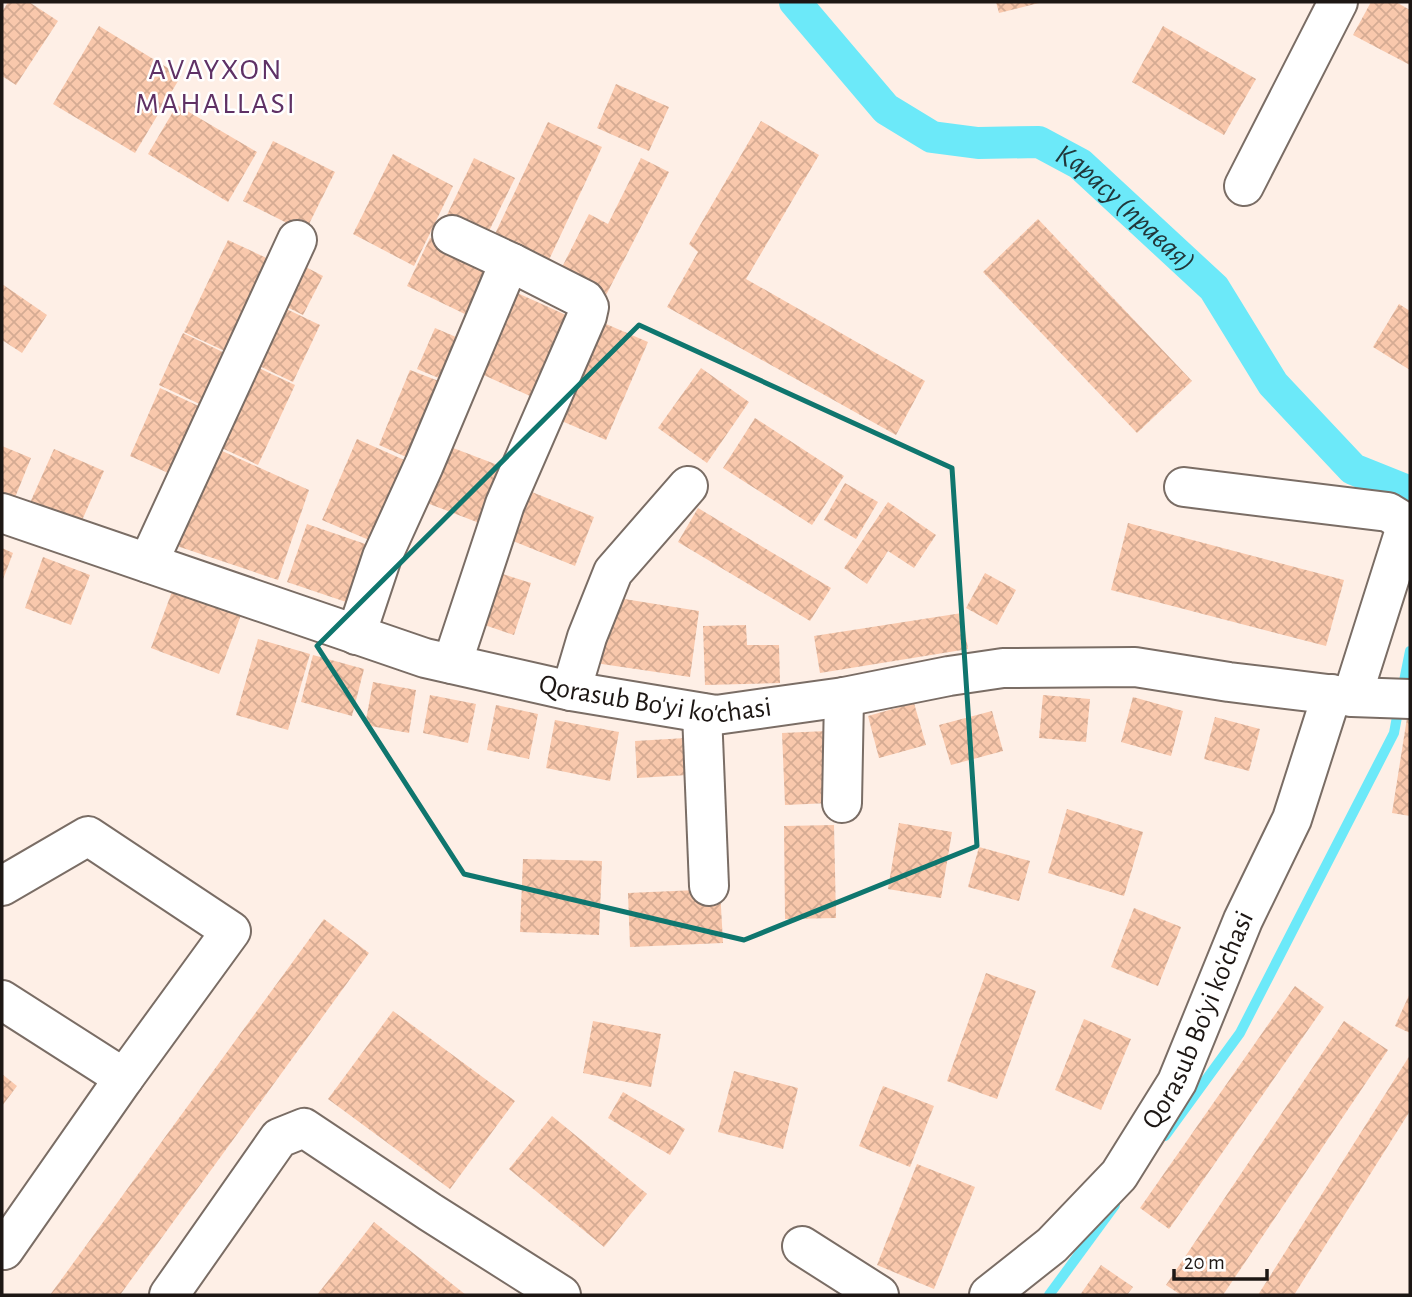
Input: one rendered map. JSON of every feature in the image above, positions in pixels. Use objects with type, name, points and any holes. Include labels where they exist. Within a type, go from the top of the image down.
[{"type":"street","points":[[1244,186],[1338,2]]},
{"type":"street","points":[[452,235],[585,300],[589,307],[505,505],[452,664]]},
{"type":"street","points":[[148,563],[296,240]]},
{"type":"street","points":[[356,635],[382,557],[504,275],[512,263]]},
{"type":"street","points":[[571,691],[587,636],[613,572],[688,486]]},
{"type":"street","points":[[1184,487],[1388,512],[1404,522],[1368,697]]},
{"type":"street","name":"Qorasub Bo'yi ko'chasi","points":[[2,513],[425,658],[571,691],[716,715],[844,697],[1003,668],[1135,667],[1229,682],[1368,697],[1292,819],[1243,920],[1177,1082],[1119,1175],[1052,1245],[989,1295]]},
{"type":"street","points":[[842,803],[844,697]]},
{"type":"street","points":[[702,713],[709,886]]},
{"type":"street","points":[[2,886],[88,836],[231,931],[4,1250],[2,1248]]},
{"type":"street","points":[[2,1000],[124,1079]]},
{"type":"street","points":[[169,1295],[279,1138],[304,1128],[561,1295]]},
{"type":"street","points":[[802,1247],[879,1295]]},
{"type":"highlighted area","points":[[639,325],[952,468],[977,846],[744,940],[464,874],[317,646]]},
{"type":"building","points":[[8,2],[29,2],[58,21],[16,85],[2,76],[2,12]]},
{"type":"building","points":[[996,2],[1039,2],[1039,3],[999,13]]},
{"type":"building","points":[[1371,2],[1396,2],[1410,10],[1410,65],[1353,35]]},
{"type":"building","points":[[99,26],[181,76],[135,153],[53,104]]},
{"type":"building","points":[[1163,26],[1256,79],[1224,135],[1132,82]]},
{"type":"building","points":[[616,84],[669,107],[649,151],[597,128]]},
{"type":"building","points":[[177,105],[257,152],[228,202],[148,154]]},
{"type":"building","points":[[761,121],[819,155],[746,279],[925,381],[896,435],[667,307],[698,252],[689,244]]},
{"type":"building","points":[[548,122],[602,147],[548,262],[494,236]]},
{"type":"building","points":[[273,141],[335,172],[305,232],[243,201]]},
{"type":"building","points":[[393,154],[453,186],[414,266],[353,234]]},
{"type":"building","points":[[474,158],[515,178],[487,235],[447,215]]},
{"type":"building","points":[[641,158],[669,172],[604,299],[558,275],[589,214],[608,224]]},
{"type":"building","points":[[1038,219],[1192,381],[1137,433],[983,272]]},
{"type":"building","points":[[430,238],[493,269],[473,318],[407,286]]},
{"type":"building","points":[[228,240],[275,262],[231,354],[184,332]]},
{"type":"building","points":[[296,262],[323,276],[303,315],[277,302]]},
{"type":"building","points":[[2,284],[47,315],[22,353],[2,340]]},
{"type":"building","points":[[513,291],[577,320],[541,401],[477,372]]},
{"type":"building","points":[[276,304],[320,325],[293,382],[249,361]]},
{"type":"building","points":[[1399,304],[1410,311],[1410,370],[1373,347]]},
{"type":"building","points":[[599,321],[648,342],[606,440],[557,419]]},
{"type":"building","points":[[435,328],[463,340],[446,381],[417,369]]},
{"type":"building","points":[[183,333],[231,356],[206,407],[159,385]]},
{"type":"building","points":[[248,363],[295,385],[258,465],[211,443]]},
{"type":"building","points":[[701,368],[749,402],[707,463],[658,428]]},
{"type":"building","points":[[410,370],[444,383],[413,460],[379,445]]},
{"type":"building","points":[[160,388],[205,409],[175,476],[130,456]]},
{"type":"building","points":[[755,418],[844,476],[812,525],[723,468]]},
{"type":"building","points":[[357,439],[411,463],[376,543],[322,520]]},
{"type":"building","points":[[440,443],[503,467],[482,524],[419,500]]},
{"type":"building","points":[[209,445],[309,490],[278,580],[168,543]]},
{"type":"building","points":[[2,446],[31,458],[14,500],[2,495]]},
{"type":"building","points":[[54,449],[104,471],[79,527],[29,505]]},
{"type":"building","points":[[845,483],[878,502],[856,539],[824,520]]},
{"type":"building","points":[[522,488],[594,517],[575,566],[503,537]]},
{"type":"building","points":[[888,502],[936,535],[914,568],[888,551],[867,584],[844,568]]},
{"type":"building","points":[[698,508],[831,588],[810,621],[678,542]]},
{"type":"building","points":[[1128,523],[1344,580],[1326,646],[1111,590]]},
{"type":"building","points":[[307,524],[374,547],[355,605],[287,582]]},
{"type":"building","points":[[2,548],[13,553],[2,582]]},
{"type":"building","points":[[43,557],[90,575],[71,625],[25,608]]},
{"type":"building","points":[[490,570],[531,583],[514,635],[473,621]]},
{"type":"building","points":[[985,573],[1016,590],[997,625],[966,608]]},
{"type":"building","points":[[173,589],[241,615],[219,674],[151,648]]},
{"type":"building","points":[[612,597],[699,611],[690,677],[595,663]]},
{"type":"building","points":[[962,613],[968,649],[820,673],[814,636]]},
{"type":"building","points":[[746,625],[747,645],[779,645],[780,683],[705,685],[703,626]]},
{"type":"building","points":[[258,639],[310,654],[288,730],[236,715]]},
{"type":"building","points":[[313,655],[364,669],[352,716],[301,702]]},
{"type":"building","points":[[373,682],[416,690],[409,733],[365,725]]},
{"type":"building","points":[[430,695],[476,704],[468,743],[423,733]]},
{"type":"building","points":[[1043,695],[1090,699],[1086,742],[1039,738]]},
{"type":"building","points":[[1133,697],[1183,711],[1171,756],[1121,742]]},
{"type":"building","points":[[914,703],[926,745],[879,758],[868,716]]},
{"type":"building","points":[[496,705],[538,714],[529,759],[487,750]]},
{"type":"building","points":[[992,711],[1003,751],[951,765],[939,725]]},
{"type":"building","points":[[1215,717],[1260,729],[1249,771],[1204,759]]},
{"type":"building","points":[[1407,718],[1410,718],[1410,816],[1392,813]]},
{"type":"building","points":[[555,720],[619,732],[610,781],[546,768]]},
{"type":"building","points":[[827,731],[830,803],[785,805],[782,733]]},
{"type":"building","points":[[686,738],[688,775],[637,778],[635,741]]},
{"type":"building","points":[[1067,809],[1143,832],[1124,896],[1048,873]]},
{"type":"building","points":[[899,823],[952,832],[941,898],[888,889]]},
{"type":"building","points":[[834,825],[836,918],[785,919],[784,826]]},
{"type":"building","points":[[979,847],[1030,861],[1019,901],[968,887]]},
{"type":"building","points":[[523,859],[602,861],[599,935],[520,932]]},
{"type":"building","points":[[720,889],[723,943],[630,947],[628,893]]},
{"type":"building","points":[[1134,908],[1181,927],[1158,986],[1111,967]]},
{"type":"building","points":[[324,919],[369,953],[120,1295],[50,1295]]},
{"type":"building","points":[[986,973],[1036,991],[997,1099],[947,1081]]},
{"type":"building","points":[[1295,986],[1324,1007],[1169,1229],[1140,1208]]},
{"type":"building","points":[[1410,993],[1410,1033],[1395,1026]]},
{"type":"building","points":[[393,1011],[515,1101],[450,1189],[328,1099]]},
{"type":"building","points":[[1084,1019],[1131,1039],[1101,1110],[1055,1090]]},
{"type":"building","points":[[593,1021],[661,1034],[651,1087],[583,1073]]},
{"type":"building","points":[[1344,1021],[1388,1050],[1223,1295],[1181,1295],[1166,1285]]},
{"type":"building","points":[[1410,1055],[1410,1111],[1294,1295],[1258,1295]]},
{"type":"building","points":[[734,1071],[798,1088],[783,1149],[718,1132]]},
{"type":"building","points":[[2,1074],[17,1086],[2,1106]]},
{"type":"building","points":[[883,1086],[934,1106],[910,1167],[859,1146]]},
{"type":"building","points":[[623,1092],[685,1129],[670,1155],[608,1118]]},
{"type":"building","points":[[552,1116],[647,1194],[604,1247],[509,1169]]},
{"type":"building","points":[[917,1164],[975,1187],[934,1289],[877,1265]]},
{"type":"building","points":[[374,1222],[466,1295],[317,1295]]},
{"type":"building","points":[[1101,1265],[1133,1287],[1127,1295],[1080,1295]]},
{"type":"waterway","name":"Карасу (правая)","points":[[795,2],[886,109],[932,137],[978,143],[1039,142],[1080,164],[1214,288],[1273,384],[1353,469],[1410,492]]},
{"type":"waterway","points":[[1402,691],[1410,651]]},
{"type":"waterway","points":[[1165,1136],[1240,1033],[1394,733],[1399,706]]},
{"type":"waterway","points":[[1049,1295],[1115,1205]]},
{"type":"district","name":"AVAYXON MAHALLASI","points":[[216,87]]}]
